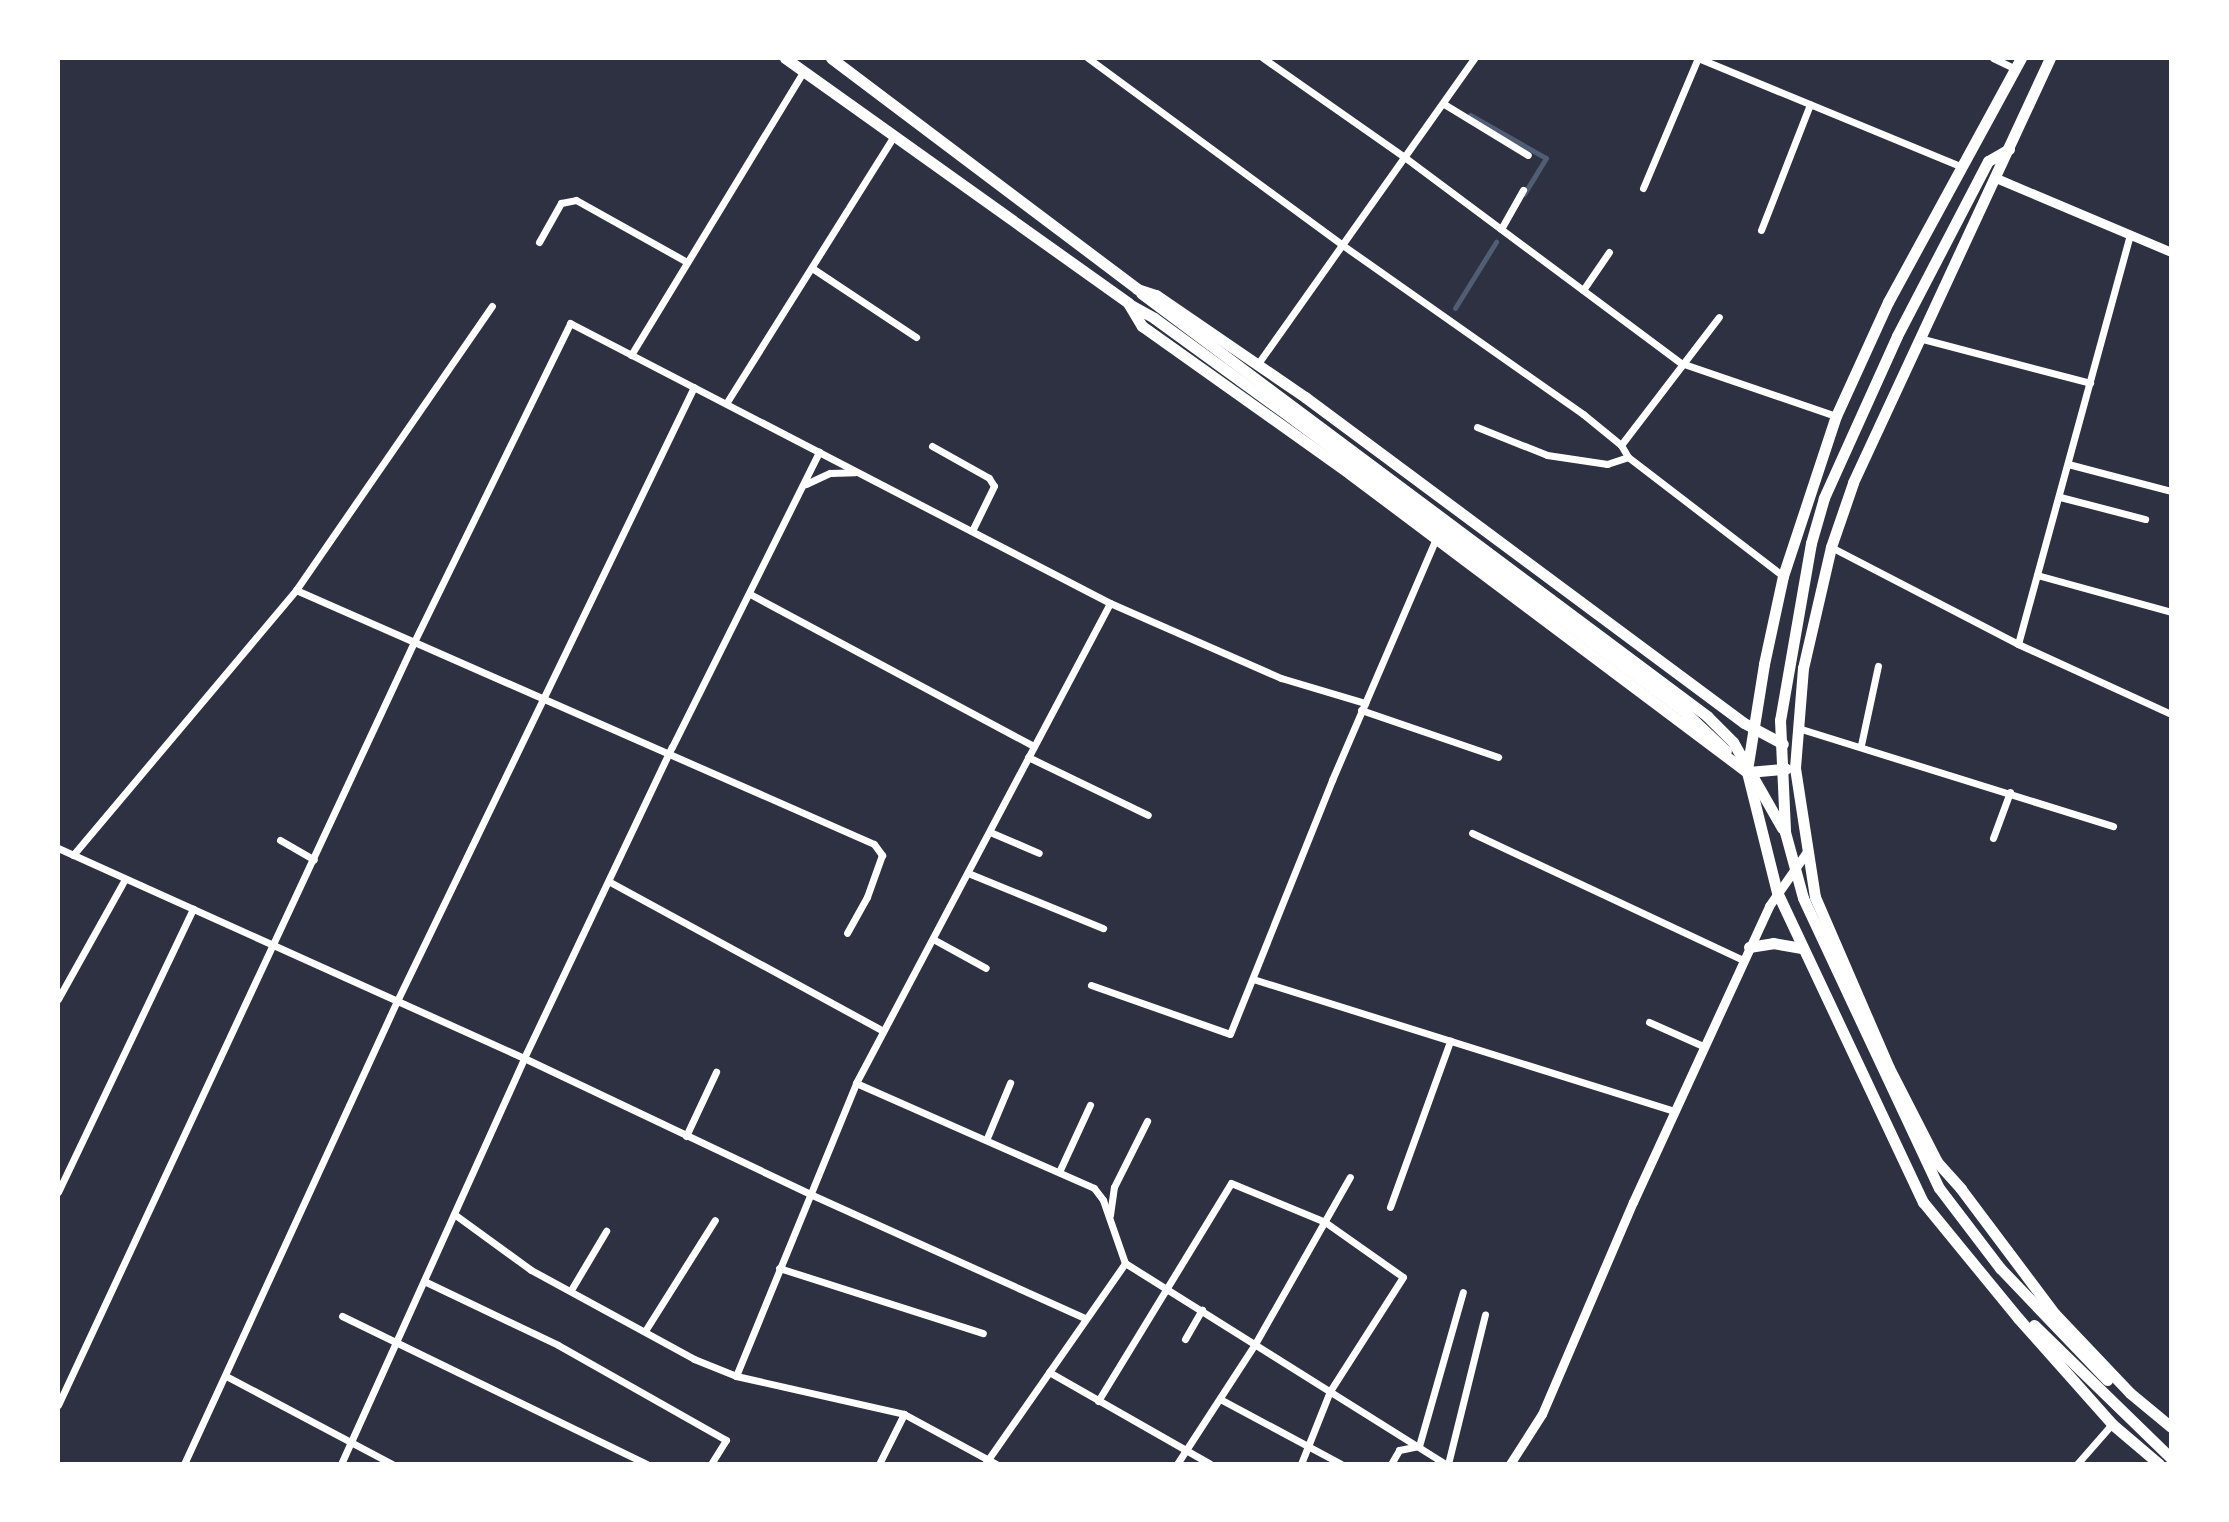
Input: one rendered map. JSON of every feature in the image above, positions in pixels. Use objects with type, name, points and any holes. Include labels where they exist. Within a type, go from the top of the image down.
[{"type":"main road","points":[[785,58],[1128,303],[1156,312],[1707,716],[1733,742],[1785,832]]},
{"type":"main road","points":[[831,58],[1137,289],[1156,312],[1714,737],[1745,781],[1758,809],[1788,905],[1808,954],[1928,1196],[1953,1236],[1990,1280],[2106,1398],[2171,1458]]},
{"type":"main road","points":[[2050,58],[1853,483],[1831,547],[1803,668],[1795,768],[1815,897],[1889,1068],[1937,1162],[2055,1314],[2130,1393],[2171,1427]]},
{"type":"main road","points":[[2019,64],[1888,302],[1836,416],[1783,576],[1752,728],[1747,772],[1777,892],[1923,1202],[2018,1318],[2112,1424],[2159,1464]]},
{"type":"main road","points":[[2010,149],[1988,161],[1897,336],[1847,445],[1811,543],[1780,720],[1785,832],[1803,898],[1939,1188],[2000,1268],[2047,1321],[2171,1437]]},
{"type":"main road","points":[[1137,289],[1156,295],[1257,365],[1752,728],[1796,751]]},
{"type":"main road","points":[[1128,303],[1142,326],[1350,474],[1435,541],[1747,772],[1795,768]]},
{"type":"main road","points":[[1749,947],[1773,943],[1802,948]]},
{"type":"street","points":[[1088,58],[1341,244],[1583,414],[1621,445],[1628,457],[1783,576]]},
{"type":"street","points":[[1263,58],[1403,156],[1681,363],[1836,416]]},
{"type":"street","points":[[1257,365],[1474,58]]},
{"type":"street","points":[[1643,188],[1698,58],[1963,167]]},
{"type":"street","points":[[1993,58],[2019,64]]},
{"type":"street","points":[[631,355],[804,71]]},
{"type":"street","points":[[1444,104],[1528,155]]},
{"type":"street","points":[[1761,230],[1810,104]]},
{"type":"street","points":[[727,402],[893,137]]},
{"type":"street","points":[[1996,178],[2171,252]]},
{"type":"street","points":[[1501,229],[1523,190]]},
{"type":"street","points":[[539,242],[561,203],[576,200],[687,262]]},
{"type":"street","points":[[2018,644],[2130,235]]},
{"type":"street","points":[[1583,290],[1609,252]]},
{"type":"street","points":[[812,268],[916,337]]},
{"type":"street","points":[[73,855],[296,590],[492,306]]},
{"type":"street","points":[[1621,445],[1719,317]]},
{"type":"street","points":[[58,1405],[275,946],[414,642],[570,323],[1110,603],[1281,678],[1498,757]]},
{"type":"street","points":[[1919,338],[2090,383]]},
{"type":"street","points":[[184,1464],[397,1001],[694,387]]},
{"type":"street","points":[[1477,427],[1547,455],[1607,464],[1628,457]]},
{"type":"street","points":[[932,446],[989,478],[994,486],[972,531]]},
{"type":"street","points":[[341,1464],[524,1058],[669,753],[819,452]]},
{"type":"street","points":[[2068,464],[2171,491]]},
{"type":"street","points":[[803,485],[830,473],[857,472]]},
{"type":"street","points":[[2060,497],[2145,519]]},
{"type":"street","points":[[1091,985],[1230,1034],[1363,706],[1435,541]]},
{"type":"street","points":[[1831,547],[2018,644],[2171,714]]},
{"type":"street","points":[[2037,575],[2171,612]]},
{"type":"street","points":[[296,590],[874,844],[882,855],[867,897],[847,933]]},
{"type":"street","points":[[750,594],[1034,746]]},
{"type":"street","points":[[736,1376],[856,1083],[1110,603]]},
{"type":"street","points":[[1861,745],[1878,666]]},
{"type":"street","points":[[1798,728],[1861,745],[2113,826]]},
{"type":"street","points":[[1028,757],[1148,815]]},
{"type":"street","points":[[1993,838],[2010,792]]},
{"type":"street","points":[[990,832],[1039,853]]},
{"type":"street","points":[[1472,833],[1743,960]]},
{"type":"street","points":[[280,840],[314,860]]},
{"type":"street","points":[[58,848],[524,1058],[810,1194],[1085,1318]]},
{"type":"street","points":[[1510,1464],[1542,1414],[1749,947],[1777,892],[1808,850]]},
{"type":"street","points":[[968,873],[1103,928]]},
{"type":"street","points":[[58,999],[125,879]]},
{"type":"street","points":[[610,882],[883,1031]]},
{"type":"street","points":[[58,1192],[193,909]]},
{"type":"street","points":[[933,939],[986,968]]},
{"type":"street","points":[[1253,979],[1674,1111]]},
{"type":"street","points":[[1649,1022],[1703,1046]]},
{"type":"street","points":[[1390,1207],[1450,1041]]},
{"type":"street","points":[[686,1136],[716,1072]]},
{"type":"street","points":[[856,1083],[987,1138],[1094,1188],[1110,1215],[1125,1263],[1447,1464],[1485,1314]]},
{"type":"street","points":[[987,1138],[1010,1083]]},
{"type":"street","points":[[1059,1172],[1090,1105]]},
{"type":"street","points":[[1110,1215],[1114,1187],[1147,1121]]},
{"type":"street","points":[[1177,1464],[1255,1344],[1350,1177]]},
{"type":"street","points":[[1098,1401],[1231,1183],[1325,1222],[1403,1277],[1330,1391],[1301,1464]]},
{"type":"street","points":[[454,1214],[531,1270],[694,1359],[736,1376],[904,1414],[986,1462],[996,1464]]},
{"type":"street","points":[[645,1331],[715,1220]]},
{"type":"street","points":[[571,1290],[606,1231]]},
{"type":"street","points":[[986,1462],[1125,1263]]},
{"type":"street","points":[[779,1268],[983,1333]]},
{"type":"street","points":[[424,1281],[558,1345],[726,1440],[711,1464]]},
{"type":"street","points":[[1428,1464],[1422,1448],[1463,1292]]},
{"type":"street","points":[[1185,1339],[1202,1310]]},
{"type":"street","points":[[342,1316],[647,1464]]},
{"type":"street","points":[[1049,1372],[1210,1464]]},
{"type":"street","points":[[226,1376],[392,1464]]},
{"type":"street","points":[[1220,1399],[1341,1464]]},
{"type":"street","points":[[879,1464],[904,1414]]},
{"type":"street","points":[[2077,1464],[2112,1424]]},
{"type":"street","points":[[1391,1464],[1399,1450],[1422,1448]]},
{"type":"waterway","points":[[1470,115],[1546,158],[1524,194]]},
{"type":"waterway","points":[[1455,308],[1496,242]]}]
